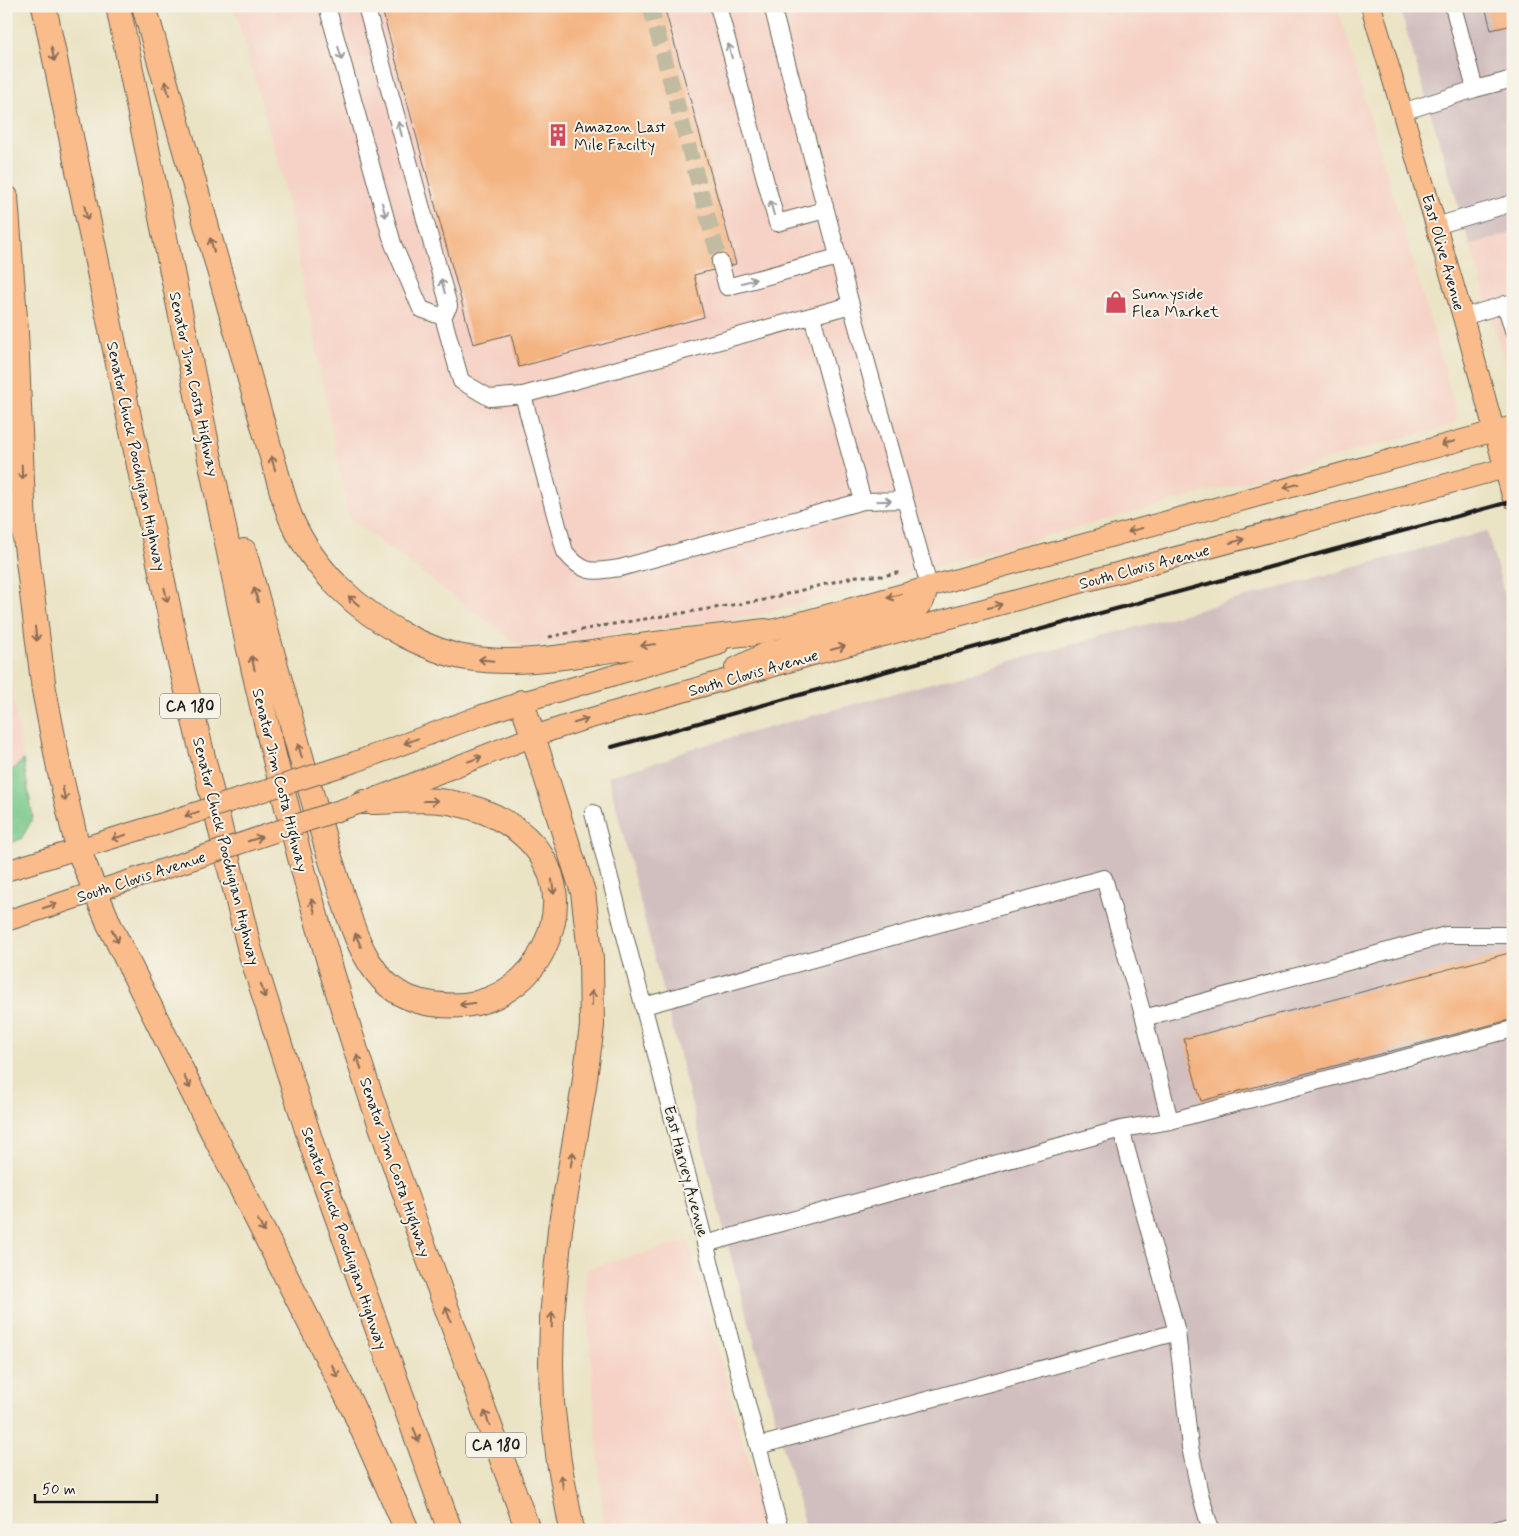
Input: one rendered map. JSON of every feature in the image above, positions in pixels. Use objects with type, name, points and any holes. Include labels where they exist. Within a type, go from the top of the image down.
[{"type":"highway","name":"Senator Chuck Poochigian Highway","points":[[44,6],[178,654],[250,951],[318,1164],[450,1530]]},
{"type":"highway","name":"Senator Jim Costa Highway","points":[[118,6],[244,627],[269,737],[322,940],[359,1061],[390,1152],[528,1530]]},
{"type":"highway","points":[[144,6],[282,492],[292,521],[305,544],[334,583],[356,603],[394,629],[419,643],[466,658],[504,661],[538,660],[667,642],[766,631]]},
{"type":"highway","points":[[6,196],[16,332],[25,538],[44,690],[60,773],[78,849],[94,892],[205,1118],[352,1406],[407,1530]]},
{"type":"highway","points":[[188,350],[331,864],[350,922],[361,947],[372,966],[384,981],[399,993],[415,1000],[448,1006],[486,1001],[501,994],[518,982],[532,969],[541,955],[553,922],[555,903],[552,881],[545,860],[535,846],[503,820],[474,807],[435,801],[364,802]]},
{"type":"highway","points":[[522,702],[583,892],[593,993],[592,1026],[584,1086],[560,1229],[550,1363],[552,1403],[559,1462],[572,1530]]},
{"type":"main road","name":"East Olive Avenue","points":[[1371,6],[1463,317],[1504,428],[1513,499]]},
{"type":"main road","points":[[6,872],[355,762],[482,715],[647,664],[1504,428]]},
{"type":"main road","name":"South Clovis Avenue","points":[[6,920],[364,802],[534,736],[691,690],[1509,467]]},
{"type":"main road","points":[[691,690],[766,653],[918,608],[924,601],[930,586]]},
{"type":"lane","points":[[327,6],[394,244],[421,309],[443,317]]},
{"type":"lane","points":[[366,6],[449,306],[443,317],[462,381],[490,398],[523,395],[850,305]]},
{"type":"lane","points":[[718,6],[777,223],[825,210]]},
{"type":"lane","points":[[772,6],[850,305],[930,586]]},
{"type":"lane","points":[[1453,6],[1475,89]]},
{"type":"lane","points":[[1402,112],[1513,79]]},
{"type":"lane","points":[[1436,226],[1513,203]]},
{"type":"lane","points":[[720,262],[727,287],[838,257]]},
{"type":"lane","points":[[1463,317],[1509,303],[1513,330]]},
{"type":"lane","points":[[812,316],[863,501]]},
{"type":"lane","points":[[523,395],[565,552],[575,564],[593,572],[620,568],[863,501],[905,500]]},
{"type":"lane","name":"East Harvey Avenue","points":[[593,813],[780,1530]]},
{"type":"lane","points":[[644,1006],[1104,878],[1144,1018],[1170,1121]]},
{"type":"lane","points":[[1144,1018],[1446,936],[1513,935]]},
{"type":"lane","points":[[706,1244],[1121,1129],[1170,1121],[1513,1030]]},
{"type":"lane","points":[[1121,1129],[1177,1332],[1190,1448],[1200,1494],[1212,1530]]},
{"type":"lane","points":[[758,1446],[1177,1332]]},
{"type":"lane","points":[[1496,1530],[1513,1525]]},
{"type":"path","points":[[547,638],[601,626],[764,600],[857,576],[882,576],[902,572]]},
{"type":"shaded area","points":[[234,6],[1337,6],[1439,349],[1457,416],[1456,422],[1452,425],[757,615],[521,647],[349,518],[283,179]]},
{"type":"shaded area","points":[[1399,6],[1513,6],[1513,233],[1470,245]]},
{"type":"shaded area","points":[[1513,233],[1513,389],[1470,245]]},
{"type":"shaded area","points":[[1487,531],[1513,626],[1513,1525],[1496,1530],[806,1530],[724,1231],[608,776],[669,759],[683,751]]},
{"type":"shaded area","points":[[6,671],[8,671],[11,686],[23,760],[6,776]]},
{"type":"shaded area","points":[[688,1241],[767,1530],[604,1530],[585,1279],[587,1269]]},
{"type":"green space","points":[[23,760],[33,818],[21,839],[6,845],[6,776]]},
{"type":"building","name":"Amazon Last Mile Facilty","points":[[381,6],[664,6],[736,264],[694,275],[704,317],[519,367],[511,334],[473,344]]},
{"type":"building","points":[[1485,6],[1513,6],[1513,25],[1491,30]]},
{"type":"building","points":[[1513,952],[1513,1019],[1201,1101],[1184,1039]]},
{"type":"tunnel","points":[[650,6],[720,262]]},
{"type":"railway","points":[[612,747],[1513,501]]},
{"type":"place","name":"Amazon Last Mile Facilty","points":[[558,135]]},
{"type":"place","name":"Sunnyside Flea Market","points":[[1116,302]]}]
